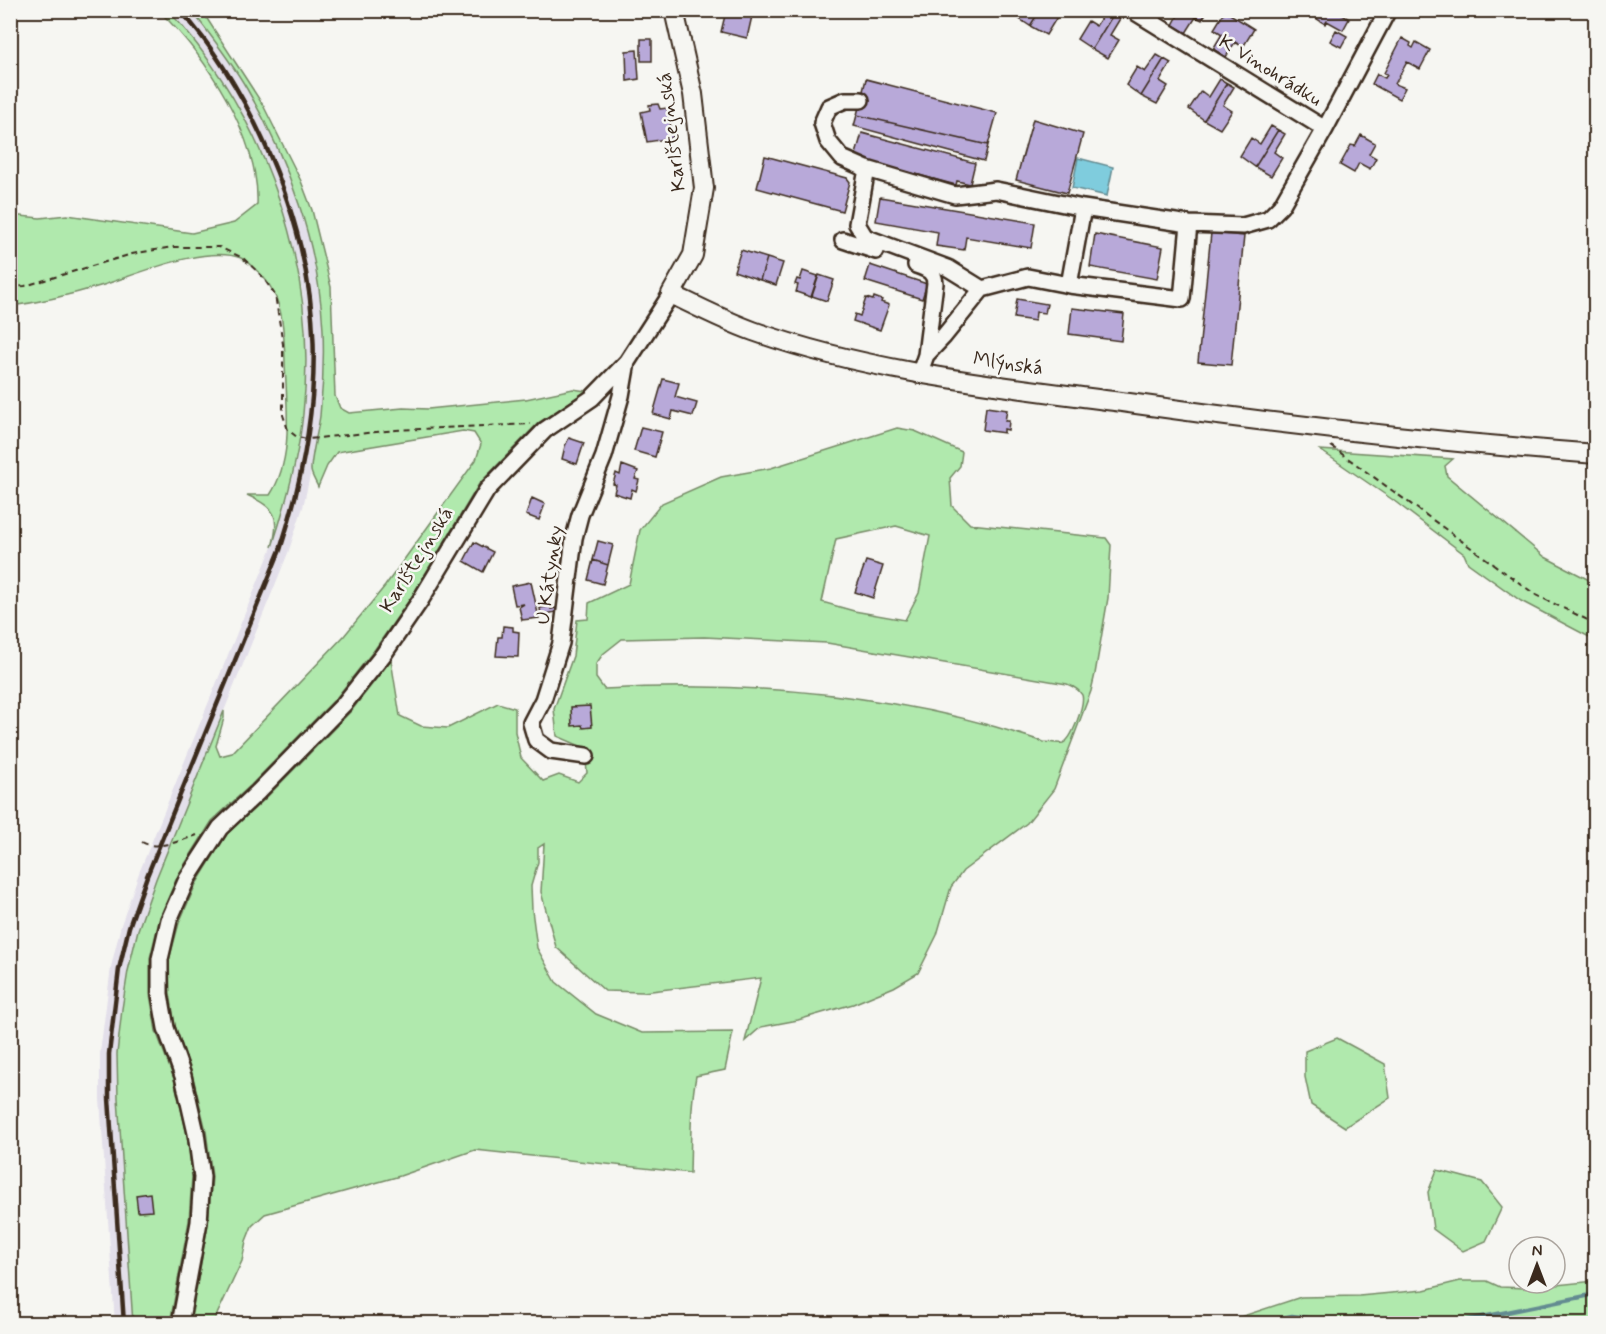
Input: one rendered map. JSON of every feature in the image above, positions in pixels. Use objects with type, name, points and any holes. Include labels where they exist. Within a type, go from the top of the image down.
[{"type":"main road","name":"Karlštejnská","points":[[671,294],[693,255],[704,188],[693,94],[674,10]]},
{"type":"main road","name":"Mlýnská","points":[[671,294],[752,331],[841,358],[919,375],[1350,432],[1452,443],[1596,454]]},
{"type":"street","name":"K Vinohrádku","points":[[1132,10],[1325,129]]},
{"type":"street","name":"K Vinohrádku","points":[[1189,224],[1244,226],[1268,219],[1281,206],[1388,10]]},
{"type":"street","points":[[861,100],[845,100],[829,107],[822,123],[828,141],[842,158],[867,169],[955,195],[996,190],[1083,208],[1189,224],[1182,299],[1069,285],[1028,277],[982,290],[926,355]]},
{"type":"street","points":[[867,169],[857,224],[866,237],[948,268],[982,290]]},
{"type":"street","points":[[1069,285],[1083,208]]},
{"type":"street","points":[[843,240],[928,269],[934,275],[926,355],[919,375]]},
{"type":"street","name":"Karlštejnská","points":[[180,1323],[199,1222],[202,1177],[196,1132],[183,1076],[166,1028],[160,994],[160,959],[170,920],[187,879],[220,828],[344,704],[383,654],[420,602],[487,490],[545,430],[592,398],[627,362],[671,294]]},
{"type":"street","name":"U Kátynky","points":[[586,756],[551,751],[536,740],[531,723],[543,700],[561,644],[574,538],[580,515],[604,456],[621,396],[627,362]]},
{"type":"path","points":[[10,287],[25,286],[132,254],[172,247],[219,247],[243,258],[262,276],[275,295],[283,344],[283,415],[288,430],[297,437],[308,439],[396,429],[556,422]]},
{"type":"path","points":[[1305,426],[1536,595],[1596,624]]},
{"type":"path","points":[[142,842],[148,846],[174,842],[220,828]]},
{"type":"shaded area","points":[[169,11],[192,11],[224,52],[247,88],[282,159],[311,245],[319,286],[323,329],[323,379],[320,416],[311,471],[303,507],[288,553],[156,879],[138,930],[128,971],[117,1054],[133,1323],[115,1324],[100,1099],[100,1053],[111,967],[121,925],[139,873],[272,547],[286,502],[305,379],[306,330],[302,289],[282,209],[266,165],[232,97],[209,62]]},
{"type":"green space","points":[[159,11],[169,11],[204,53],[234,99],[259,147],[279,198],[293,251],[303,305],[306,359],[303,414],[291,482],[272,547],[276,527],[273,514],[264,504],[247,495],[270,495],[283,464],[287,430],[284,336],[277,299],[264,278],[255,269],[241,258],[209,255],[170,263],[67,295],[11,306],[11,215],[40,218],[67,215],[192,233],[234,223],[257,205],[256,179],[250,153],[227,100],[195,51]]},
{"type":"green space","points":[[192,11],[200,11],[204,14],[263,105],[301,181],[312,210],[331,287],[335,396],[340,408],[349,413],[403,408],[428,409],[526,399],[573,389],[586,391],[538,423],[479,484],[412,596],[375,649],[337,697],[251,785],[212,821],[178,875],[160,917],[150,958],[150,994],[156,1031],[174,1079],[187,1134],[192,1177],[189,1221],[170,1323],[133,1324],[117,1054],[128,971],[138,930],[156,879],[224,711],[216,746],[220,756],[232,753],[344,636],[385,586],[476,460],[481,444],[474,433],[463,431],[337,452],[327,466],[318,487],[311,470],[321,405],[323,330],[320,298],[308,236],[288,175],[262,117],[221,49]]},
{"type":"green space","points":[[897,428],[915,431],[962,452],[960,466],[950,478],[952,506],[970,524],[1106,538],[1111,545],[1108,598],[1095,674],[1091,691],[1054,789],[1027,823],[963,871],[951,887],[937,935],[918,973],[894,987],[853,1004],[798,1020],[761,1027],[745,1041],[761,978],[643,992],[605,991],[556,947],[541,892],[544,844],[538,848],[538,862],[531,886],[532,910],[537,948],[556,982],[596,1014],[642,1033],[733,1032],[725,1070],[696,1076],[690,1173],[475,1150],[400,1176],[265,1214],[252,1226],[242,1261],[213,1323],[190,1324],[208,1224],[212,1177],[206,1131],[192,1073],[175,1026],[170,993],[169,960],[179,923],[196,884],[227,834],[265,799],[352,710],[391,660],[400,716],[421,726],[448,728],[498,703],[515,708],[515,732],[521,758],[543,781],[559,775],[578,782],[587,773],[585,748],[557,736],[554,709],[573,656],[577,620],[588,619],[589,603],[629,584],[640,530],[662,503],[721,477],[771,468]],"holes":[[[896,526],[930,536],[919,593],[905,620],[854,611],[822,602],[836,539]],[[704,637],[827,643],[1067,684],[1081,693],[1082,706],[1070,736],[1063,743],[1056,743],[1044,742],[936,712],[882,702],[771,690],[715,687],[604,689],[596,678],[596,664],[603,654],[622,639]]]},
{"type":"green space","points":[[1320,450],[1453,459],[1445,466],[1447,476],[1545,557],[1595,583],[1595,640],[1521,601],[1468,563],[1464,554],[1393,500]]},
{"type":"green space","points":[[1337,1038],[1385,1064],[1390,1098],[1345,1127],[1311,1105],[1305,1077],[1305,1051]]},
{"type":"green space","points":[[1437,1170],[1482,1182],[1502,1207],[1486,1241],[1463,1251],[1433,1229],[1428,1192]]},
{"type":"green space","points":[[1460,1281],[1487,1281],[1500,1287],[1507,1287],[1507,1295],[1567,1295],[1567,1284],[1595,1281],[1595,1321],[1570,1324],[1222,1323],[1301,1297],[1359,1296],[1424,1290]]},
{"type":"water","points":[[1078,158],[1113,167],[1107,196],[1072,188]]},
{"type":"building","points":[[1018,10],[1040,10],[1030,26],[1015,16]]},
{"type":"building","points":[[1040,10],[1050,10],[1049,12],[1057,17],[1046,35],[1030,26]]},
{"type":"building","points":[[1106,10],[1114,13],[1092,49],[1077,39],[1088,21],[1096,26]]},
{"type":"building","points":[[1181,10],[1208,10],[1202,20],[1196,17],[1186,33],[1173,25]]},
{"type":"building","points":[[1318,10],[1334,10],[1349,19],[1343,30],[1327,21],[1325,24],[1317,19],[1318,16],[1315,15]]},
{"type":"building","points":[[726,11],[752,16],[747,38],[721,32]]},
{"type":"building","points":[[1225,11],[1254,29],[1243,47],[1235,42],[1226,57],[1213,49],[1222,34],[1214,29]]},
{"type":"building","points":[[1114,13],[1121,17],[1110,35],[1119,40],[1108,58],[1092,49]]},
{"type":"building","points":[[1336,30],[1347,36],[1341,47],[1330,41]]},
{"type":"building","points":[[1402,38],[1411,43],[1410,46],[1413,48],[1416,42],[1430,50],[1420,69],[1407,62],[1395,84],[1405,88],[1399,99],[1372,84],[1377,74],[1385,78],[1387,74],[1384,73]]},
{"type":"building","points":[[641,39],[652,39],[652,61],[641,61]]},
{"type":"building","points":[[637,50],[639,79],[627,81],[626,51]]},
{"type":"building","points":[[1157,55],[1164,59],[1141,96],[1126,85],[1137,67],[1145,72]]},
{"type":"building","points":[[1164,59],[1171,63],[1160,81],[1168,86],[1157,104],[1141,96]]},
{"type":"building","points":[[866,79],[997,113],[988,145],[857,115]]},
{"type":"building","points":[[1220,79],[1227,83],[1204,120],[1189,109],[1201,91],[1209,97]]},
{"type":"building","points":[[1227,83],[1234,87],[1223,105],[1232,111],[1220,129],[1204,120]]},
{"type":"building","points":[[658,104],[660,109],[667,108],[673,138],[647,142],[641,112],[650,110],[649,105]]},
{"type":"building","points":[[857,115],[988,145],[984,161],[854,126]]},
{"type":"building","points":[[1033,119],[1083,134],[1067,193],[1016,180]]},
{"type":"building","points":[[1271,126],[1278,130],[1255,167],[1240,156],[1251,138],[1260,144]]},
{"type":"building","points":[[1278,130],[1285,134],[1274,152],[1282,158],[1271,176],[1255,167]]},
{"type":"building","points":[[862,133],[975,163],[970,184],[957,181],[956,185],[855,158]]},
{"type":"building","points":[[1361,135],[1375,143],[1369,154],[1376,158],[1370,169],[1359,163],[1354,173],[1340,165],[1351,145],[1355,146]]},
{"type":"building","points":[[765,156],[847,178],[850,182],[842,211],[757,188]]},
{"type":"building","points":[[880,197],[1035,223],[1031,248],[966,237],[964,250],[936,246],[938,232],[876,221]]},
{"type":"building","points":[[1211,233],[1244,236],[1231,365],[1198,362]]},
{"type":"building","points":[[1095,234],[1163,247],[1157,279],[1090,267]]},
{"type":"building","points":[[741,250],[767,258],[760,280],[734,271]]},
{"type":"building","points":[[767,258],[783,263],[776,285],[760,280]]},
{"type":"building","points":[[870,265],[927,284],[922,299],[865,281]]},
{"type":"building","points":[[803,271],[818,276],[811,297],[796,292],[798,285],[795,284],[797,279],[800,280]]},
{"type":"building","points":[[819,275],[834,280],[827,301],[812,296]]},
{"type":"building","points":[[874,297],[889,305],[880,330],[853,321],[855,314],[860,316],[866,298],[873,300]]},
{"type":"building","points":[[1017,299],[1047,304],[1045,313],[1036,312],[1035,321],[1014,318]]},
{"type":"building","points":[[1072,308],[1124,314],[1121,341],[1069,334]]},
{"type":"building","points":[[663,379],[679,383],[675,397],[697,403],[693,416],[673,411],[671,419],[653,414]]},
{"type":"building","points":[[986,407],[1007,410],[1005,421],[1009,421],[1008,430],[1004,429],[1004,433],[983,430]]},
{"type":"building","points":[[641,427],[662,432],[655,457],[634,451]]},
{"type":"building","points":[[569,438],[584,443],[577,464],[562,459]]},
{"type":"building","points":[[622,465],[638,471],[635,479],[639,480],[636,491],[632,489],[630,498],[614,493],[616,485],[613,484],[616,473],[620,475]]},
{"type":"building","points":[[532,498],[545,504],[539,520],[526,515]]},
{"type":"building","points":[[598,541],[613,545],[608,565],[593,560]]},
{"type":"building","points":[[474,542],[493,552],[483,572],[464,561]]},
{"type":"building","points":[[593,560],[608,565],[603,584],[588,580]]},
{"type":"building","points":[[866,561],[883,566],[873,598],[855,592]]},
{"type":"building","points":[[531,582],[539,618],[522,620],[519,607],[524,604],[515,605],[511,586]]},
{"type":"building","points":[[551,606],[551,609],[556,608],[556,612],[541,615],[540,608]]},
{"type":"building","points":[[503,626],[513,627],[513,631],[519,632],[518,657],[496,656],[498,637],[502,637]]},
{"type":"building","points":[[590,706],[592,727],[572,726],[571,707]]},
{"type":"building","points":[[150,1193],[152,1211],[138,1212],[136,1195]]},
{"type":"waterway","points":[[1448,1324],[1596,1294]]},
{"type":"waterway","points":[[1257,1324],[1292,1316],[1349,1324]]},
{"type":"railway","points":[[124,1324],[109,1098],[109,1054],[119,969],[129,927],[147,876],[280,550],[306,444],[312,393],[313,343],[309,293],[300,243],[284,192],[263,140],[246,106],[216,56],[180,10]]}]
